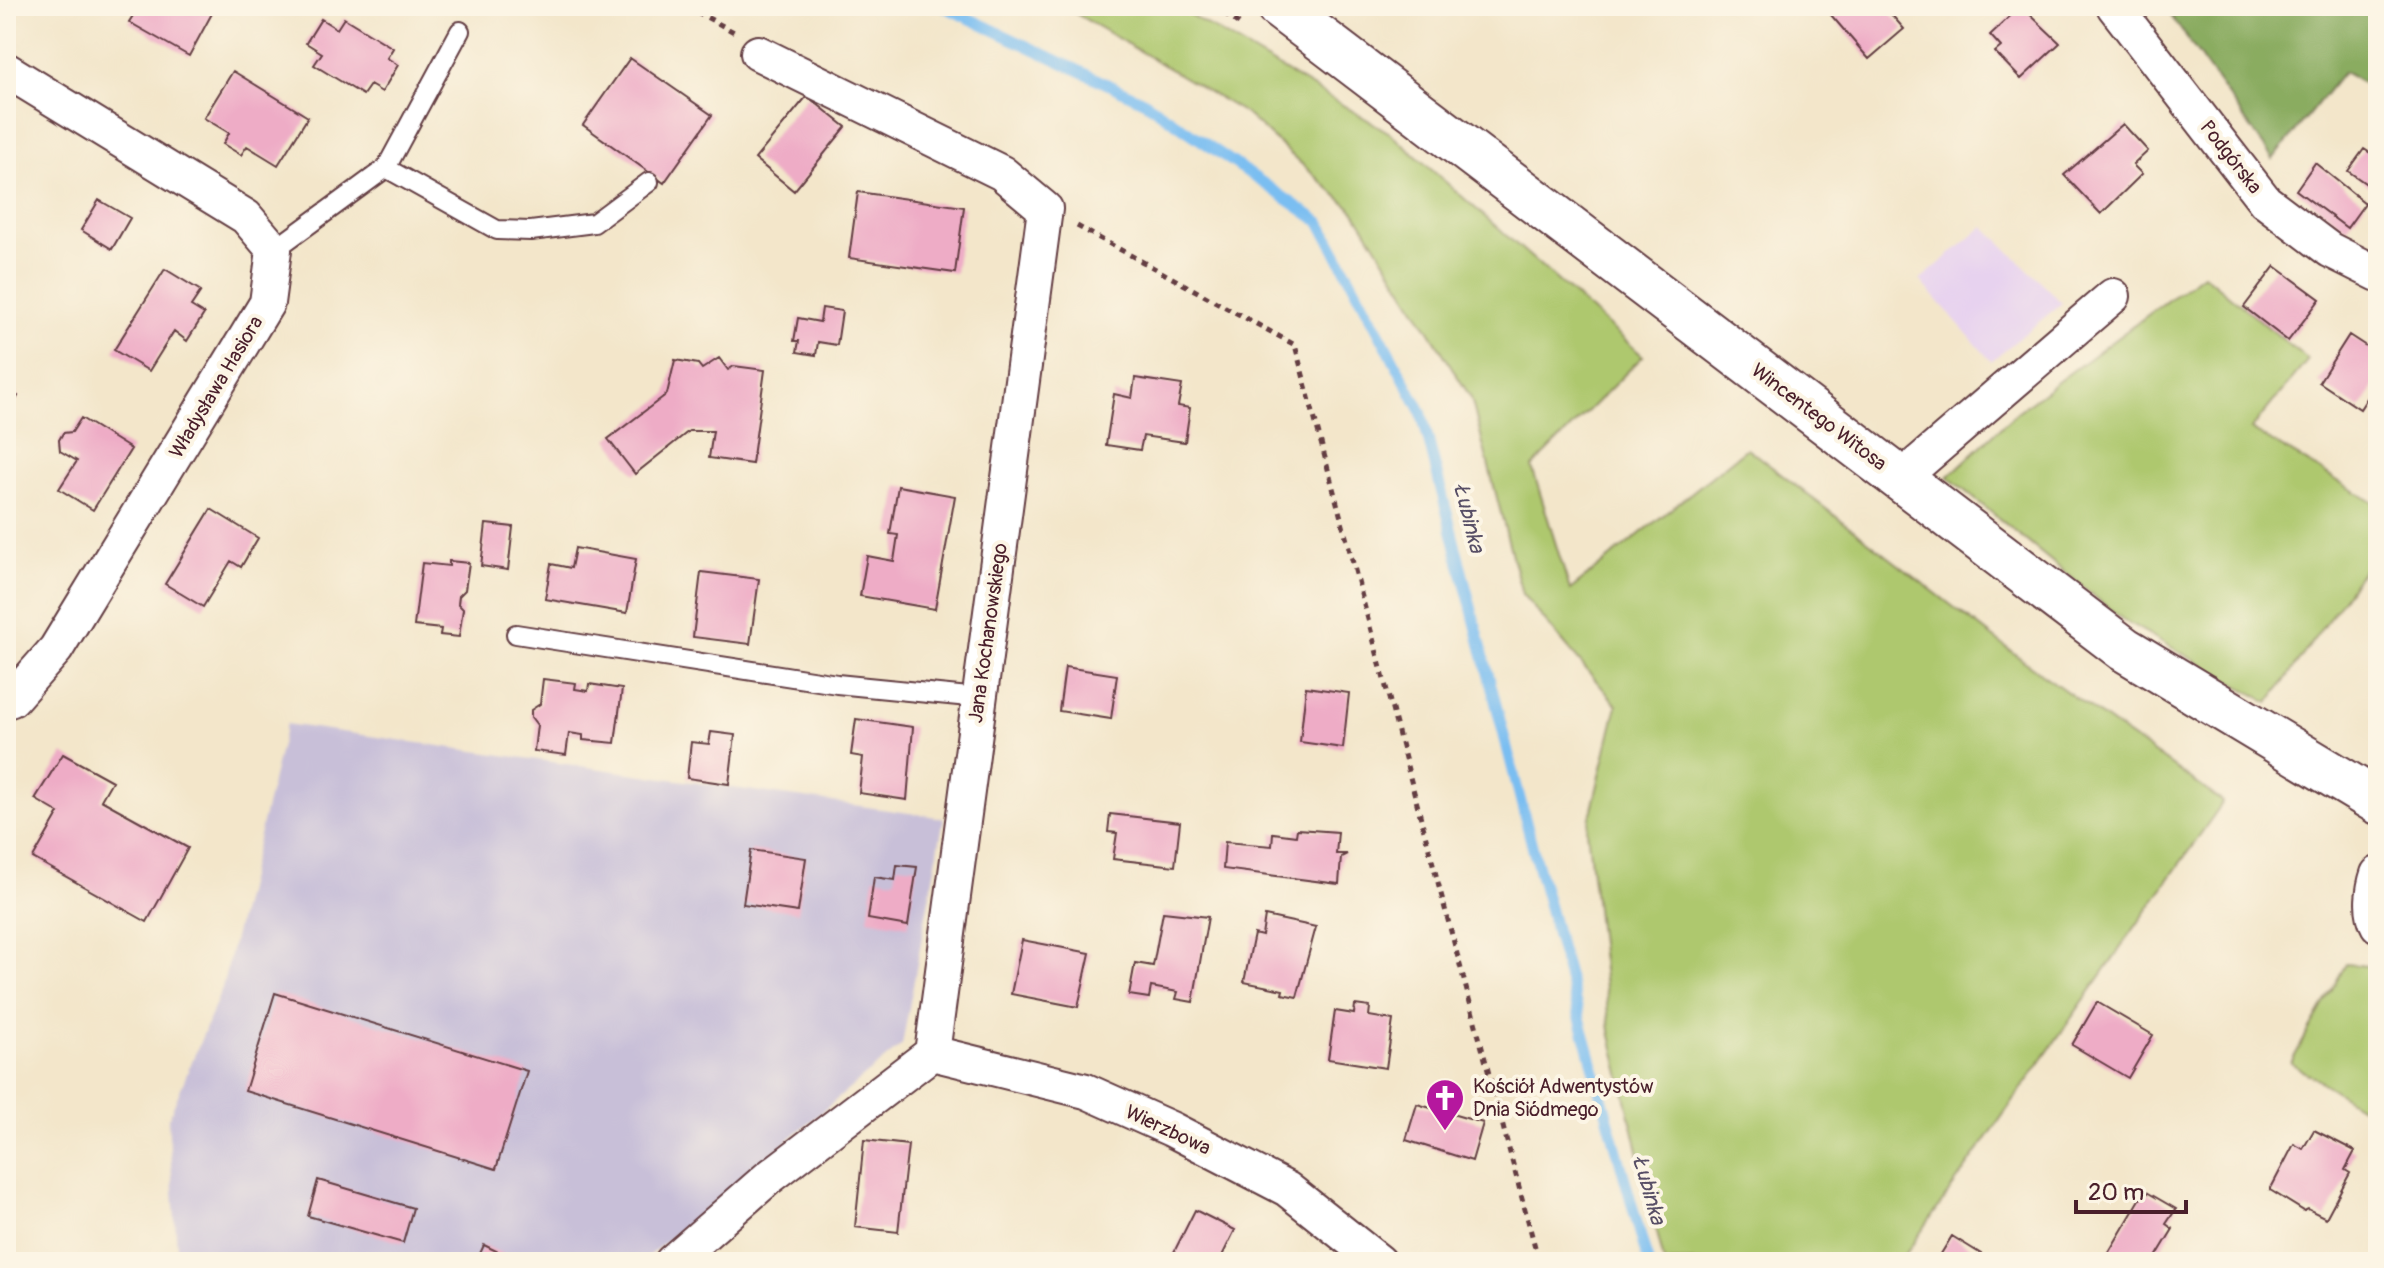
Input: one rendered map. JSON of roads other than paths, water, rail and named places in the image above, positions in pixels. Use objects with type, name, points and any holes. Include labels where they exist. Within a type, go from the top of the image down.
[{"type":"main road","name":"Wincentego Witosa","points":[[1278,6],[2124,649],[2378,802]]},
{"type":"street","name":"Podgórska","points":[[2114,6],[2265,201],[2330,250],[2378,274]]},
{"type":"street","name":"Jana Kochanowskiego","points":[[750,44],[1002,173],[1045,209],[932,1053]]},
{"type":"street","points":[[6,70],[246,217],[274,250]]},
{"type":"street","name":"Władysława Hasiora","points":[[6,701],[12,699],[56,649],[267,303],[274,250]]},
{"type":"street","points":[[1900,479],[2113,296]]},
{"type":"street","points":[[2378,874],[2374,887],[2374,918],[2378,925]]},
{"type":"street","points":[[672,1262],[767,1179],[932,1053]]},
{"type":"street","name":"Wierzbowa","points":[[932,1053],[1086,1091],[1171,1129],[1287,1189],[1379,1262]]},
{"type":"lane","points":[[274,250],[386,168],[460,31]]},
{"type":"lane","points":[[386,168],[497,230],[531,231],[594,223],[649,182]]},
{"type":"lane","points":[[516,634],[837,684],[979,698]]},
{"type":"waterway","name":"Łubinka","points":[[943,6],[1145,102],[1320,222],[1421,411],[1535,857],[1648,1262]]},
{"type":"place","name":"Kościół Adwentystów Dnia Siódmego","points":[[1445,1132]]}]
